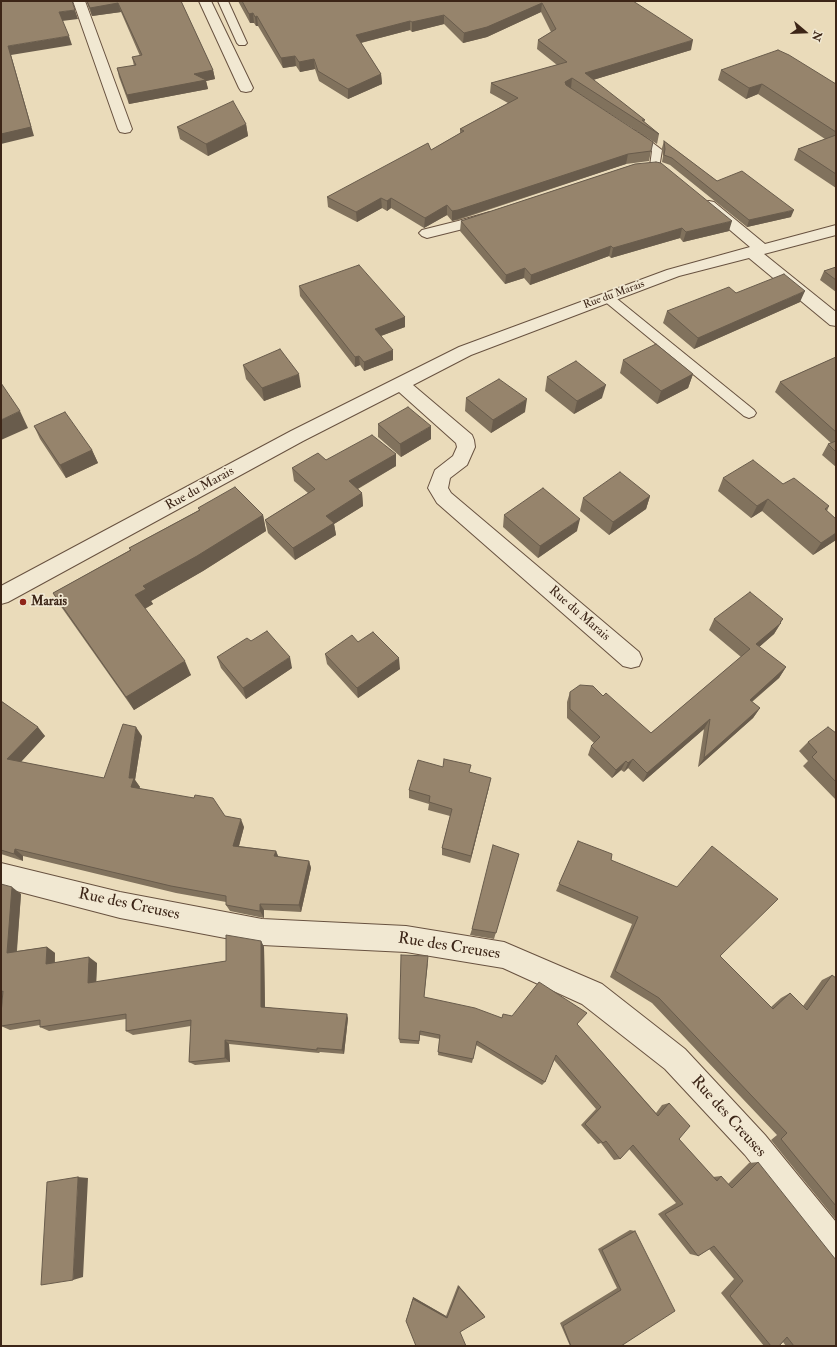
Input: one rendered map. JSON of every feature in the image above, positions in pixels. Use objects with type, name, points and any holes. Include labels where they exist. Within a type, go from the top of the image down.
[{"type":"street","points":[[79,1],[125,129]]},
{"type":"street","points":[[205,1],[246,88]]},
{"type":"street","points":[[638,167],[654,166],[664,169],[670,174]]},
{"type":"street","points":[[695,194],[776,270],[836,321]]},
{"type":"street","points":[[427,233],[462,225],[506,210]]},
{"type":"street","name":"Rue du Marais","points":[[1,596],[290,440],[465,351],[607,297],[673,274],[836,230]]},
{"type":"street","name":"Rue du Marais","points":[[401,384],[465,440],[466,447],[460,460],[442,475],[438,488],[444,498],[631,659]]},
{"type":"street","name":"Rue des Creuses","points":[[1,875],[120,905],[262,932],[406,939],[504,955],[592,994],[675,1059],[754,1145],[836,1246]]},
{"type":"lane","points":[[223,1],[242,42]]},
{"type":"lane","points":[[623,127],[657,150],[654,166]]},
{"type":"lane","points":[[607,297],[749,413]]},
{"type":"building","points":[[1,1],[72,1],[75,10],[59,12],[69,36],[8,46],[31,127],[1,134]]},
{"type":"building","points":[[87,1],[181,1],[213,70],[194,74],[206,80],[127,95],[117,68],[136,65],[132,57],[142,55],[118,3],[90,8]]},
{"type":"building","points":[[242,1],[633,1],[693,40],[585,73],[645,120],[642,120],[659,134],[572,78],[565,82],[566,85],[653,142],[651,151],[628,154],[458,210],[452,211],[447,205],[425,218],[391,198],[387,201],[381,198],[356,212],[327,197],[428,143],[431,150],[464,131],[460,129],[518,98],[491,83],[567,62],[538,40],[556,29],[542,3],[487,27],[464,33],[444,15],[412,22],[410,21],[356,35],[381,74],[348,89],[318,71],[314,59],[299,62],[295,56],[281,58],[257,16],[255,17],[253,13],[249,14]]},
{"type":"building","points":[[778,50],[789,55],[836,84],[836,132],[762,84],[749,88],[721,70]]},
{"type":"building","points":[[233,101],[246,124],[206,144],[177,127]]},
{"type":"building","points":[[836,135],[836,174],[798,149]]},
{"type":"building","points":[[664,141],[717,181],[742,171],[794,210],[749,220],[672,158],[664,155]]},
{"type":"building","points":[[661,163],[732,221],[686,232],[682,228],[613,248],[611,246],[531,275],[525,268],[506,275],[461,221],[635,164]]},
{"type":"building","points":[[359,265],[405,317],[375,329],[393,350],[364,362],[359,356],[355,357],[299,286]]},
{"type":"building","points":[[836,267],[836,280],[824,271]]},
{"type":"building","points":[[784,274],[805,291],[698,338],[667,311],[729,287],[736,293]]},
{"type":"building","points":[[656,344],[693,374],[661,391],[623,360]]},
{"type":"building","points":[[280,349],[299,374],[262,388],[243,365]]},
{"type":"building","points":[[836,357],[836,432],[780,382]]},
{"type":"building","points":[[576,361],[606,385],[577,401],[547,377]]},
{"type":"building","points":[[499,379],[527,399],[493,420],[466,398]]},
{"type":"building","points":[[1,383],[20,411],[1,420]]},
{"type":"building","points":[[408,407],[431,426],[400,444],[378,424]]},
{"type":"building","points":[[65,412],[92,450],[60,465],[34,426]]},
{"type":"building","points":[[372,435],[396,454],[349,481],[362,493],[326,516],[334,523],[293,548],[265,520],[315,489],[292,468],[318,453],[326,460]]},
{"type":"building","points":[[836,441],[836,452],[828,444]]},
{"type":"building","points":[[753,460],[783,484],[794,478],[829,506],[825,509],[836,519],[836,533],[821,543],[768,499],[757,506],[723,478]]},
{"type":"building","points":[[620,472],[650,496],[613,522],[583,498]]},
{"type":"building","points":[[235,487],[263,515],[197,556],[143,586],[146,589],[135,595],[185,661],[126,697],[53,593],[131,550],[129,548],[200,510],[198,508]]},
{"type":"building","points":[[543,488],[580,519],[540,546],[504,515]]},
{"type":"building","points":[[750,592],[783,619],[780,622],[781,623],[756,644],[786,667],[750,700],[760,708],[704,758],[710,719],[647,773],[633,759],[628,763],[626,761],[616,770],[591,746],[600,737],[570,709],[570,692],[580,685],[593,686],[603,696],[606,693],[651,733],[750,649],[714,619]]},
{"type":"building","points":[[267,631],[290,657],[243,688],[217,657],[247,638],[251,641]]},
{"type":"building","points":[[373,632],[399,658],[357,688],[325,654],[352,635],[358,642]]},
{"type":"building","points":[[1,701],[38,727],[7,759],[104,778],[123,724],[136,727],[129,778],[134,778],[131,787],[194,798],[195,795],[213,798],[225,816],[241,819],[233,846],[276,851],[274,856],[309,861],[299,905],[260,904],[259,911],[226,905],[226,896],[171,886],[15,849],[14,854],[1,850]]},
{"type":"building","points":[[828,727],[836,733],[836,782],[812,757],[817,752],[808,742]]},
{"type":"building","points":[[444,759],[471,765],[469,772],[491,778],[471,856],[442,848],[452,809],[429,802],[430,796],[409,790],[418,760],[443,767]]},
{"type":"building","points":[[578,841],[612,854],[611,860],[677,887],[712,846],[778,899],[720,956],[773,1009],[790,993],[807,1010],[832,975],[836,978],[836,1206],[781,1139],[787,1133],[659,998],[615,971],[638,917],[559,884]]},
{"type":"building","points":[[493,845],[519,854],[496,933],[472,929]]},
{"type":"building","points":[[1,884],[12,887],[7,953],[47,947],[46,964],[89,957],[88,983],[226,961],[226,935],[261,941],[261,1007],[347,1014],[342,1050],[317,1048],[317,1050],[225,1040],[225,1058],[189,1062],[191,1020],[126,1031],[126,1014],[40,1027],[40,1020],[1,1026],[3,991],[1,992]]},
{"type":"building","points":[[401,955],[428,956],[424,997],[475,1008],[502,1018],[503,1014],[512,1016],[539,982],[587,1013],[577,1024],[658,1116],[669,1103],[690,1126],[679,1139],[717,1181],[721,1176],[732,1188],[758,1162],[836,1260],[836,1346],[794,1346],[787,1337],[779,1346],[771,1346],[730,1296],[743,1281],[714,1246],[698,1256],[665,1214],[683,1204],[633,1145],[620,1159],[606,1141],[603,1143],[585,1124],[601,1107],[556,1055],[545,1082],[477,1041],[473,1059],[438,1052],[440,1035],[420,1031],[419,1041],[399,1039]]},
{"type":"building","points":[[78,1177],[73,1280],[41,1285],[47,1182]]},
{"type":"building","points":[[635,1231],[675,1311],[621,1346],[571,1346],[563,1326],[621,1290],[602,1250]]},
{"type":"building","points":[[459,1287],[485,1317],[460,1332],[466,1346],[416,1346],[406,1321],[413,1299],[447,1318]]},
{"type":"place","name":"Marais","points":[[23,602]]}]
